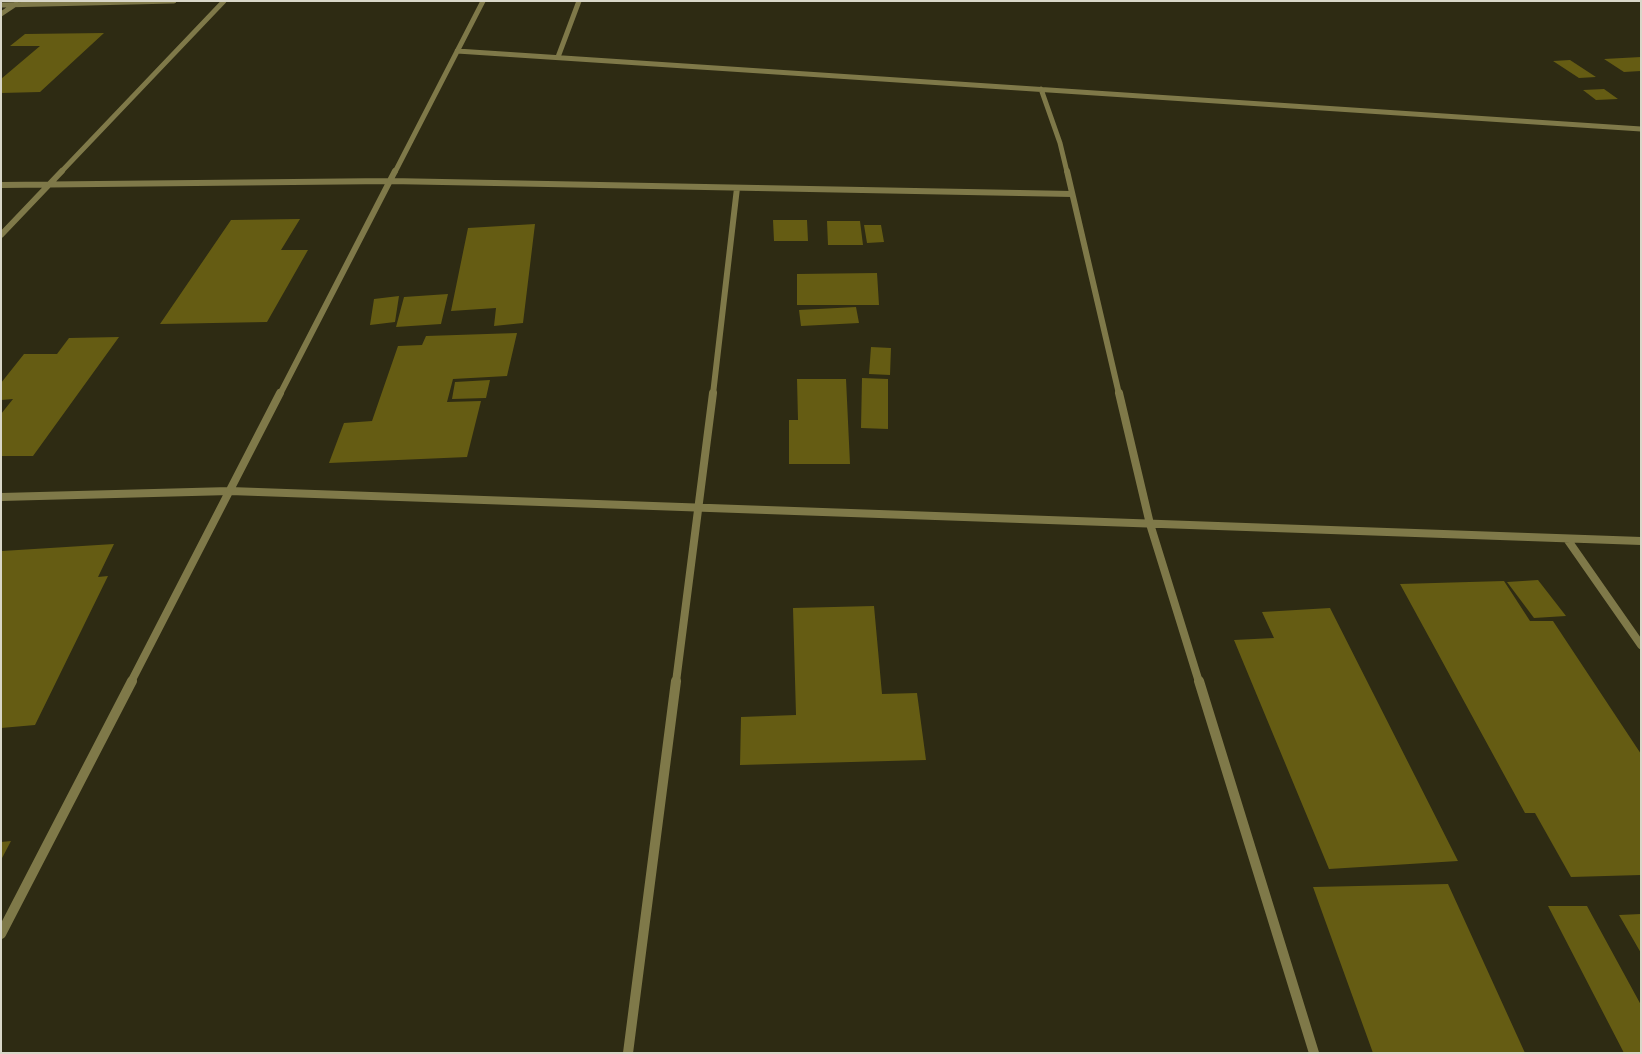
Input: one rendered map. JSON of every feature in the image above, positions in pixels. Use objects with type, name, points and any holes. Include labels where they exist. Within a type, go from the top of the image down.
[{"type":"street","points":[[1,14],[20,1]]},
{"type":"street","points":[[1,5],[174,1]]},
{"type":"street","points":[[1,235],[224,1]]},
{"type":"street","points":[[1,934],[483,1]]},
{"type":"street","points":[[558,57],[578,1]]},
{"type":"street","points":[[457,51],[1641,129]]},
{"type":"street","points":[[1042,89],[1060,143],[1150,524],[1314,1053]]},
{"type":"street","points":[[1,185],[390,181],[1072,194]]},
{"type":"street","points":[[628,1053],[699,508],[737,188]]},
{"type":"street","points":[[1,496],[230,491],[1641,541]]},
{"type":"street","points":[[1567,539],[1641,645]]},
{"type":"building","points":[[104,33],[40,92],[1,93],[1,79],[40,46],[10,46],[25,34]]},
{"type":"building","points":[[1641,57],[1641,71],[1624,72],[1604,59]]},
{"type":"building","points":[[1570,60],[1596,77],[1579,78],[1553,61]]},
{"type":"building","points":[[1604,89],[1618,99],[1596,100],[1583,90]]},
{"type":"building","points":[[300,219],[281,250],[308,250],[267,322],[160,324],[231,220]]},
{"type":"building","points":[[773,220],[807,220],[808,241],[774,241]]},
{"type":"building","points":[[827,221],[860,221],[863,245],[828,245]]},
{"type":"building","points":[[535,224],[523,323],[494,326],[496,308],[451,311],[468,228]]},
{"type":"building","points":[[864,225],[881,225],[884,242],[867,243]]},
{"type":"building","points":[[877,273],[879,305],[797,305],[797,274]]},
{"type":"building","points":[[448,294],[441,324],[396,327],[404,297]]},
{"type":"building","points":[[399,296],[395,322],[370,325],[374,299]]},
{"type":"building","points":[[856,307],[859,323],[801,326],[799,310]]},
{"type":"building","points":[[517,333],[507,376],[453,379],[447,402],[481,401],[467,457],[329,463],[344,423],[372,421],[398,346],[422,345],[426,336]]},
{"type":"building","points":[[119,337],[33,456],[1,456],[1,414],[13,399],[1,400],[1,383],[24,354],[57,354],[69,338]]},
{"type":"building","points":[[871,347],[891,348],[890,375],[869,374]]},
{"type":"building","points":[[862,378],[888,379],[888,429],[861,428]]},
{"type":"building","points":[[797,379],[846,379],[850,464],[789,464],[789,420],[798,420]]},
{"type":"building","points":[[490,380],[486,398],[452,399],[455,382]]},
{"type":"building","points":[[114,544],[98,577],[108,576],[35,725],[1,728],[2,551]]},
{"type":"building","points":[[1538,580],[1566,616],[1534,618],[1507,582]]},
{"type":"building","points":[[1504,581],[1530,621],[1553,621],[1641,754],[1641,875],[1571,877],[1535,813],[1525,813],[1400,584]]},
{"type":"building","points":[[874,606],[882,694],[917,693],[926,760],[740,765],[741,717],[796,715],[793,608]]},
{"type":"building","points":[[1330,608],[1458,861],[1329,869],[1234,640],[1274,638],[1262,612]]},
{"type":"building","points":[[11,841],[1,860],[1,842]]},
{"type":"building","points":[[1448,884],[1525,1053],[1373,1053],[1313,887]]},
{"type":"building","points":[[1548,906],[1587,906],[1641,1005],[1641,1053],[1624,1053]]},
{"type":"building","points":[[1641,914],[1641,953],[1619,915]]}]
